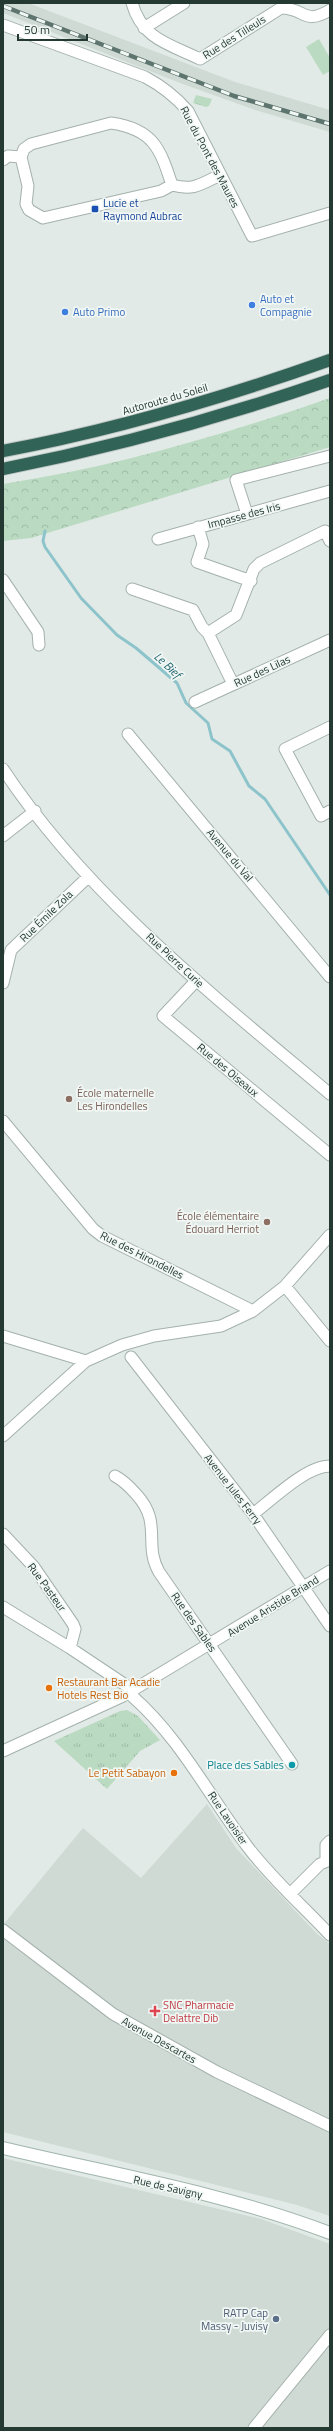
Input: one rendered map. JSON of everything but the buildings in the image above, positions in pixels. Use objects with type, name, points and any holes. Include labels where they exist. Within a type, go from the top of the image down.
[{"type":"highway","name":"Autoroute du Soleil","points":[[3,451],[45,443],[189,406],[330,360]]},
{"type":"highway","points":[[3,469],[120,443],[190,425],[330,380]]},
{"type":"street","name":"Rue des Tilleuls","points":[[132,3],[144,28],[149,34],[200,59],[281,8],[291,8],[307,17],[318,17],[330,10]]},
{"type":"street","points":[[144,28],[184,3]]},
{"type":"street","name":"Rue du Pont des Maures","points":[[3,25],[145,77],[162,86],[188,111],[252,236],[330,213]]},
{"type":"street","points":[[172,185],[158,147],[144,135],[121,124],[111,123],[31,144],[24,149],[21,157],[28,186],[26,204],[29,210],[42,218],[161,191],[172,185],[193,188],[220,175]]},
{"type":"street","points":[[3,160],[8,156],[21,157]]},
{"type":"street","points":[[247,514],[236,480],[330,456]]},
{"type":"street","name":"Impasse des Iris","points":[[158,539],[330,491]]},
{"type":"street","points":[[198,527],[203,544],[197,562],[251,581]]},
{"type":"street","points":[[208,633],[236,615],[251,581],[254,569],[266,560],[325,531],[330,541]]},
{"type":"street","points":[[3,580],[38,632],[39,645]]},
{"type":"street","points":[[132,589],[193,610],[202,627],[208,633],[233,684]]},
{"type":"street","name":"Rue des Lilas","points":[[195,702],[330,640]]},
{"type":"street","points":[[325,814],[285,749],[330,727]]},
{"type":"street","name":"Avenue du Val","points":[[128,734],[330,977]]},
{"type":"street","name":"Rue Pierre Curie","points":[[3,769],[88,876],[196,981],[330,1094]]},
{"type":"street","points":[[3,836],[35,811]]},
{"type":"street","name":"Rue Émile Zola","points":[[7,948],[88,876]]},
{"type":"street","points":[[3,983],[7,948]]},
{"type":"street","name":"Rue des Oiseaux","points":[[196,981],[164,1016],[330,1155]]},
{"type":"street","name":"Rue des Hirondelles","points":[[3,1122],[94,1229],[102,1236],[253,1311]]},
{"type":"street","points":[[3,1436],[86,1361],[122,1345],[154,1336],[221,1326],[253,1311],[285,1286],[330,1235]]},
{"type":"street","points":[[285,1286],[330,1341]]},
{"type":"street","points":[[3,1336],[86,1361]]},
{"type":"street","name":"Avenue Jules Ferry","points":[[132,1357],[253,1514],[330,1626]]},
{"type":"street","points":[[253,1514],[309,1472],[320,1466],[330,1466]]},
{"type":"street","name":"Rue des Sables","points":[[115,1476],[124,1481],[147,1507],[152,1524],[155,1564],[292,1764]]},
{"type":"street","name":"Rue Pasteur","points":[[3,1534],[34,1566],[73,1624],[74,1629],[70,1648]]},
{"type":"street","name":"Avenue Aristide Briand","points":[[3,1752],[129,1692],[330,1571]]},
{"type":"street","name":"Rue Lavoisier","points":[[3,1607],[70,1648],[129,1692],[168,1735],[200,1777],[248,1847],[330,1935]]},
{"type":"street","points":[[290,1893],[328,1860],[326,1845],[330,1841]]},
{"type":"street","name":"Avenue Descartes","points":[[3,1930],[113,2014],[217,2072],[330,2126]]},
{"type":"street","name":"Rue de Savigny","points":[[3,2148],[230,2201],[284,2216],[330,2233]]},
{"type":"street","points":[[254,2428],[330,2335]]},
{"type":"shaded area","points":[[3,3],[28,3],[235,82],[330,110],[330,132],[255,110],[180,83],[3,13]]},
{"type":"shaded area","points":[[207,1804],[236,1848],[317,1934],[330,1944],[330,2216],[297,2205],[3,2132],[3,1925],[83,1828],[141,1878]]},
{"type":"shaded area","points":[[3,2158],[261,2219],[330,2244],[330,2428],[3,2428]]},
{"type":"green space","points":[[319,39],[330,58],[330,71],[323,75],[306,47]]},
{"type":"green space","points":[[196,95],[212,99],[209,106],[206,107],[193,103]]},
{"type":"green space","points":[[330,398],[330,447],[31,538],[3,541],[3,484],[86,469],[127,459],[250,425]]},
{"type":"green space","points":[[127,1710],[138,1716],[160,1740],[140,1751],[107,1789],[54,1741],[120,1711]]},
{"type":"waterway","name":"Le Bief","points":[[45,531],[43,541],[45,547],[81,598],[117,635],[136,648],[177,683],[186,703],[208,723],[212,739],[230,751],[249,786],[265,799],[330,895]]},
{"type":"railway","points":[[3,6],[234,96],[330,124]]},
{"type":"place","name":"Lucie et Raymond Aubrac","points":[[95,209]]},
{"type":"place","name":"Auto et Compagnie","points":[[252,305]]},
{"type":"place","name":"Auto Primo","points":[[65,312]]},
{"type":"place","name":"École maternelle Les Hirondelles","points":[[69,1099]]},
{"type":"place","name":"École élémentaire Édouard Herriot","points":[[267,1222]]},
{"type":"place","name":"Restaurant Bar Acadie Hotels Rest Bio","points":[[49,1688]]},
{"type":"place","name":"Place des Sables","points":[[292,1765]]},
{"type":"place","name":"Le Petit Sabayon","points":[[174,1773]]},
{"type":"place","name":"SNC Pharmacie Delattre Dib","points":[[155,2011]]},
{"type":"place","name":"RATP Cap Massy - Juvisy","points":[[276,2319]]}]
